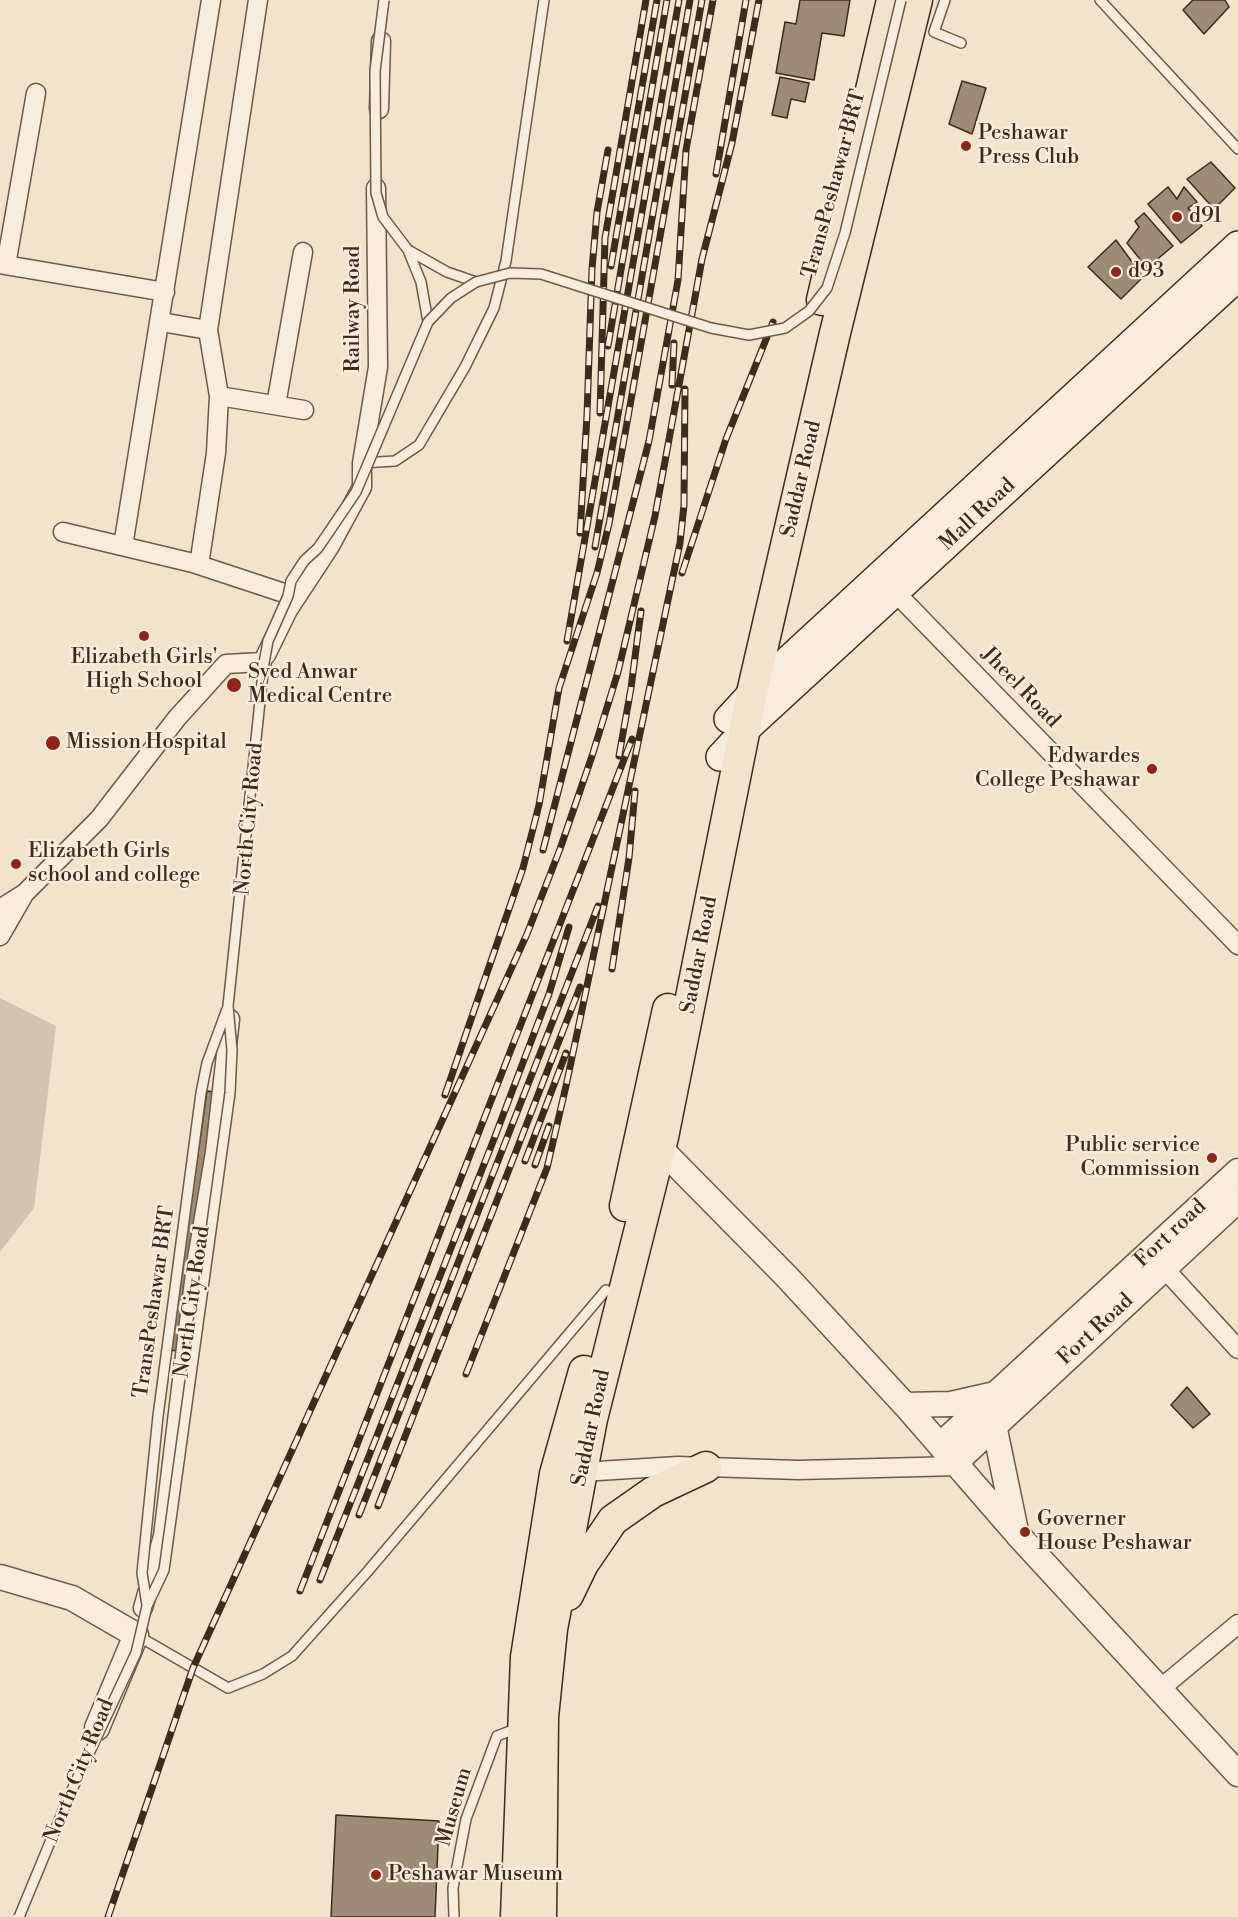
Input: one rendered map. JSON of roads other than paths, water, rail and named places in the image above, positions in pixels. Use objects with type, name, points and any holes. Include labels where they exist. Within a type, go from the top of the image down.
[{"type":"main road","name":"Saddar Road","points":[[541,1917],[543,1717],[552,1629],[582,1472],[620,1304],[660,1148],[736,724],[892,0]]},
{"type":"main road","name":"Saddar Road","points":[[516,1917],[526,1657],[555,1474],[606,1290],[720,756],[752,693],[835,333],[917,0]]},
{"type":"main road","name":"Mall Road","points":[[752,693],[1238,245]]},
{"type":"main road","name":"Mall Road","points":[[736,724],[895,592],[1238,277]]},
{"type":"main road","points":[[552,1629],[583,1564],[613,1520],[653,1492],[706,1467]]},
{"type":"street","points":[[123,546],[212,0]]},
{"type":"street","points":[[199,565],[216,453],[219,396],[208,330],[258,0]]},
{"type":"street","name":"Railway Road","points":[[262,662],[296,597],[330,546],[362,487],[362,463],[378,367],[376,178],[384,0]]},
{"type":"street","points":[[36,93],[3,265],[165,292]]},
{"type":"street","points":[[276,405],[303,252]]},
{"type":"street","points":[[161,322],[208,330]]},
{"type":"street","points":[[219,396],[304,410]]},
{"type":"street","points":[[63,532],[199,565],[296,597]]},
{"type":"street","name":"Jheel Road","points":[[895,592],[1238,945]]},
{"type":"street","points":[[0,909],[25,893],[99,819],[177,718],[226,663],[262,662]]},
{"type":"street","name":"North City Road","points":[[20,1917],[136,1635],[163,1536],[196,1265],[215,1152],[249,848],[262,662]]},
{"type":"street","points":[[0,936],[25,893]]},
{"type":"street","points":[[660,1148],[788,1278],[905,1405],[1017,1534],[1238,1774]]},
{"type":"street","name":"Fort road","points":[[951,1458],[998,1393],[1238,1171]]},
{"type":"street","name":"Fort Road","points":[[951,1458],[994,1425],[1238,1200]]},
{"type":"street","points":[[1163,1267],[1238,1349]]},
{"type":"street","points":[[905,1405],[951,1404],[998,1393]]},
{"type":"street","points":[[994,1425],[1017,1534]]},
{"type":"street","points":[[582,1472],[706,1467],[798,1470],[951,1458]]},
{"type":"street","points":[[0,1576],[72,1598],[136,1635]]},
{"type":"street","points":[[1160,1689],[1238,1624]]},
{"type":"lane","points":[[384,0],[375,71],[376,193],[383,217],[408,250],[422,282],[428,322]]},
{"type":"lane","points":[[362,463],[395,461],[419,445],[465,367],[494,308],[506,261],[544,0]]},
{"type":"lane","name":"TransPeshawar BRT","points":[[20,1917],[70,1794],[136,1653],[147,1606],[164,1570],[230,1093],[232,1050],[228,1006],[268,641],[288,596],[291,581],[304,561],[318,548],[356,492],[428,322],[451,298],[476,282],[510,273],[541,274],[711,328],[749,335],[771,333],[797,321],[819,300],[834,267],[901,0]]},
{"type":"lane","points":[[945,0],[934,32],[961,43]]},
{"type":"lane","points":[[1100,0],[1238,149]]},
{"type":"lane","points":[[408,250],[447,272],[476,282]]},
{"type":"lane","name":"TransPeshawar BRT","points":[[147,1606],[142,1573],[146,1528],[158,1416],[199,1104],[207,1063],[228,1006]]},
{"type":"lane","points":[[136,1635],[228,1688],[263,1674],[292,1656],[368,1571],[606,1290]]},
{"type":"lane","name":"Museum","points":[[454,1917],[453,1888],[466,1820],[497,1736],[522,1726]]},
{"type":"railway","points":[[600,413],[605,238],[646,0]]},
{"type":"railway","points":[[611,266],[657,0]]},
{"type":"railway","points":[[608,346],[667,0]]},
{"type":"railway","points":[[567,641],[679,0]]},
{"type":"railway","points":[[595,547],[690,0]]},
{"type":"railway","points":[[445,1095],[523,868],[539,805],[559,688],[597,573],[609,524],[702,0]]},
{"type":"railway","points":[[543,850],[649,441],[678,280],[686,150],[713,0]]},
{"type":"railway","points":[[716,174],[746,0]]},
{"type":"railway","points":[[108,1917],[193,1668],[527,934],[560,849],[592,756],[618,672],[655,516],[702,259],[732,143],[759,0]]},
{"type":"railway","points":[[580,533],[592,269],[597,212],[608,150]]},
{"type":"railway","points":[[682,573],[726,439],[773,322]]},
{"type":"railway","points":[[672,385],[674,343]]},
{"type":"railway","points":[[466,1374],[547,1168],[566,1086],[680,543],[684,505],[685,389]]},
{"type":"railway","points":[[619,756],[641,611]]},
{"type":"railway","points":[[300,1591],[632,739]]},
{"type":"railway","points":[[612,969],[629,858],[635,791]]},
{"type":"railway","points":[[359,1515],[598,906]]},
{"type":"railway","points":[[320,1580],[494,1139],[549,994],[569,927]]},
{"type":"railway","points":[[378,1506],[580,987]]},
{"type":"railway","points":[[525,1161],[566,1053]]},
{"type":"railway","points":[[535,1165],[549,1126]]},
{"type":"place","name":"Peshawar Press Club","points":[[966,146]]},
{"type":"place","name":"d91","points":[[1177,217]]},
{"type":"place","name":"d93","points":[[1116,272]]},
{"type":"place","name":"Elizabeth Girls' High School","points":[[144,636]]},
{"type":"place","name":"Syed Anwar Medical Centre","points":[[234,685]]},
{"type":"place","name":"Mission Hospital","points":[[53,743]]},
{"type":"place","name":"Edwardes College Peshawar","points":[[1152,769]]},
{"type":"place","name":"Elizabeth Girls school and college","points":[[16,864]]},
{"type":"place","name":"Public service Commission","points":[[1212,1158]]},
{"type":"place","name":"Governer House Peshawar","points":[[1025,1532]]},
{"type":"place","name":"Peshawar Museum","points":[[376,1875]]}]
